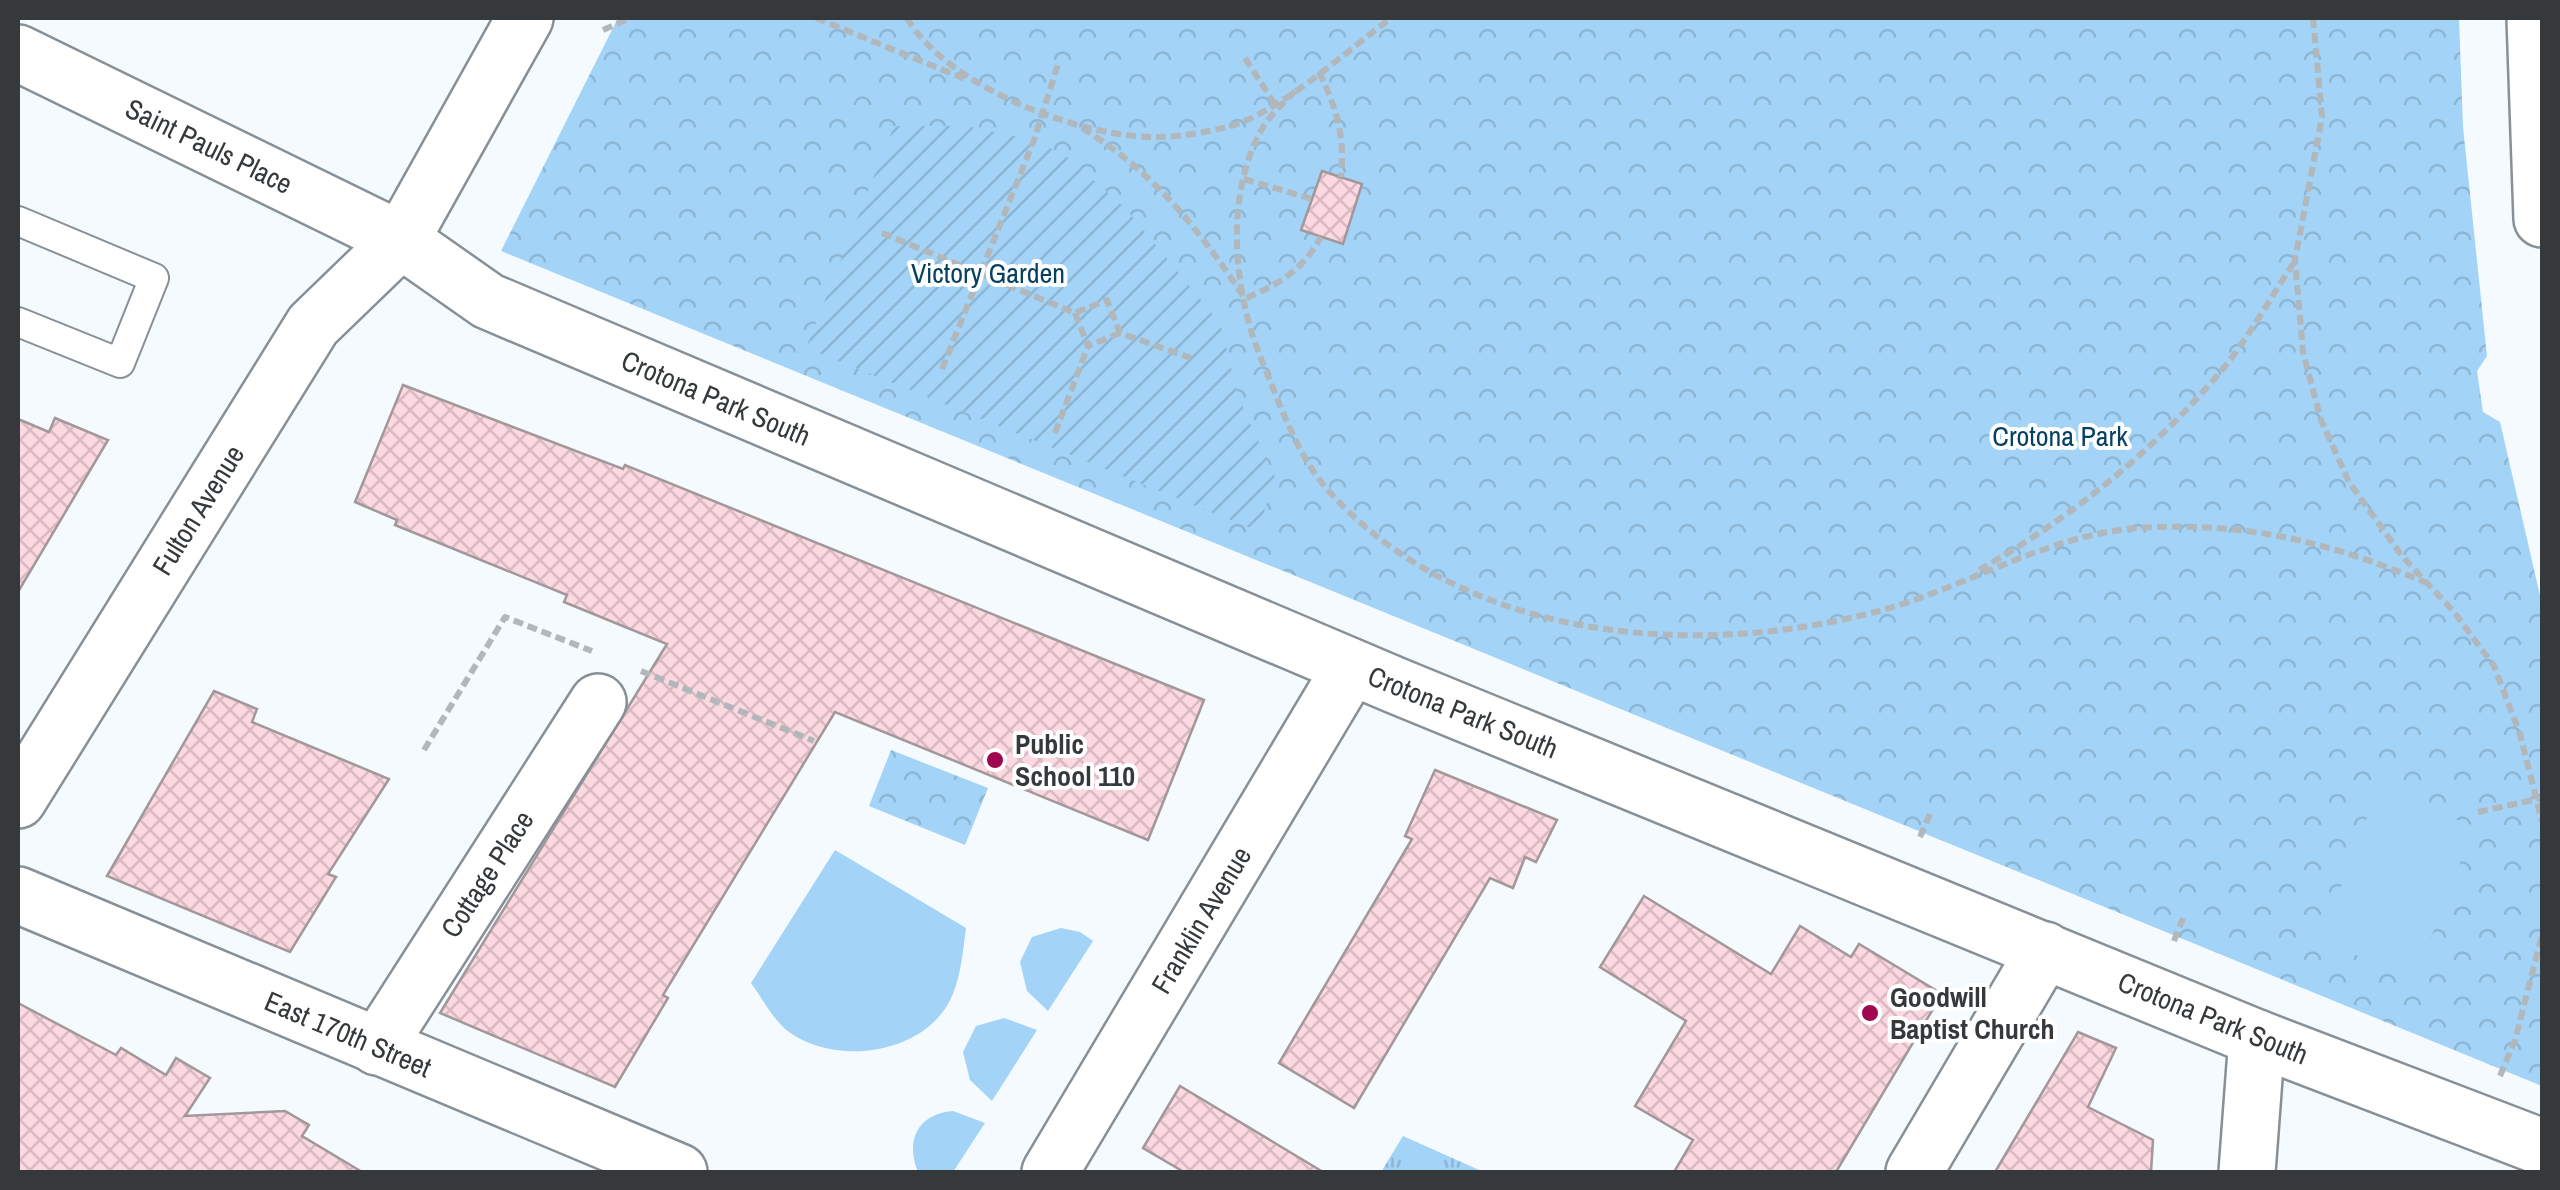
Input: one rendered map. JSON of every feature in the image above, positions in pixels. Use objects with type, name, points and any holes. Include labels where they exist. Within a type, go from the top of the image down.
[{"type":"street","name":"Fulton Avenue","points":[[18,800],[312,325],[401,240],[524,18]]},
{"type":"street","points":[[2536,18],[2542,219]]},
{"type":"street","name":"Saint Pauls Place","points":[[18,52],[401,240]]},
{"type":"street","name":"Crotona Park South","points":[[401,240],[488,301],[1352,667],[2256,1038],[2542,1148]]},
{"type":"street","name":"Franklin Avenue","points":[[1050,1172],[1352,667]]},
{"type":"street","name":"Cottage Place","points":[[378,1047],[598,702]]},
{"type":"street","name":"East 170th Street","points":[[18,895],[679,1172]]},
{"type":"street","points":[[1914,1172],[2045,950]]},
{"type":"street","points":[[2247,1172],[2256,1038]]},
{"type":"lane","points":[[18,221],[154,278],[120,363],[18,322]]},
{"type":"path","points":[[603,30],[630,18]]},
{"type":"path","points":[[816,18],[1076,125],[1120,152],[1169,195],[1201,233],[1245,299]]},
{"type":"path","points":[[907,18],[913,29],[971,82]]},
{"type":"path","points":[[1076,125],[1158,138],[1230,127],[1295,91],[1390,18]]},
{"type":"path","points":[[2313,18],[2322,117],[2295,260],[2303,352],[2321,420],[2349,482],[2402,556],[2494,666],[2540,798],[2542,822]]},
{"type":"path","points":[[1246,58],[1274,103]]},
{"type":"path","points":[[942,369],[1044,111],[1059,61]]},
{"type":"path","points":[[1319,72],[1336,107],[1345,141],[1341,178]]},
{"type":"path","points":[[1295,91],[1264,127],[1244,180],[1236,246],[1250,334],[1284,414],[1325,488],[1402,557],[1482,598],[1572,626],[1661,635],[1760,632],[1872,613],[2072,542],[2134,528],[2216,527],[2284,534],[2348,550],[2427,583]]},
{"type":"path","points":[[1244,180],[1312,199]]},
{"type":"path","points":[[882,233],[1075,313],[1107,300],[1120,333]]},
{"type":"path","points":[[1245,299],[1279,284],[1306,264],[1321,236]]},
{"type":"path","points":[[1965,578],[2087,502],[2137,457],[2224,368],[2295,260]]},
{"type":"path","points":[[1055,433],[1088,346],[1075,313]]},
{"type":"path","points":[[1088,346],[1120,333],[1190,358]]},
{"type":"path","points":[[789,730],[814,741]]},
{"type":"path","points":[[2478,812],[2540,798]]},
{"type":"path","points":[[1920,837],[1930,814]]},
{"type":"path","points":[[2174,941],[2184,918]]},
{"type":"path","points":[[2500,1076],[2515,1040],[2542,935]]},
{"type":"green space","name":"Crotona Park","points":[[618,18],[2459,18],[2463,127],[2487,356],[2477,371],[2483,412],[2500,422],[2542,604],[2542,1086],[501,251]]},
{"type":"green space","name":"Victory Garden","points":[[894,126],[966,126],[1034,140],[1067,157],[1127,210],[1220,323],[1239,399],[1275,477],[1258,531],[806,348]]},
{"type":"green space","points":[[891,750],[988,788],[965,845],[869,806]]},
{"type":"green space","points":[[2378,789],[2474,826],[2415,978],[2320,941]]},
{"type":"green space","points":[[835,850],[966,928],[958,980],[940,1016],[923,1031],[879,1049],[831,1049],[809,1043],[783,1027],[751,983]]},
{"type":"green space","points":[[1061,928],[1080,932],[1093,941],[1048,1011],[1027,991],[1020,962],[1032,937]]},
{"type":"green space","points":[[1004,1018],[1037,1030],[992,1101],[970,1080],[963,1052],[976,1026]]},
{"type":"green space","points":[[953,1111],[985,1123],[953,1172],[918,1172],[913,1150],[917,1131],[931,1117]]},
{"type":"green space","points":[[1403,1136],[1479,1170],[1381,1172]]},
{"type":"building","points":[[1322,171],[1362,184],[1343,244],[1301,230]]},
{"type":"building","points":[[403,385],[623,469],[625,465],[1204,700],[1148,840],[835,712],[663,995],[668,998],[615,1087],[440,1013],[667,644],[564,602],[567,595],[395,525],[397,520],[355,502]]},
{"type":"building","points":[[55,418],[108,440],[18,592],[18,419],[49,432]]},
{"type":"building","points":[[214,691],[257,709],[252,722],[389,779],[328,874],[336,877],[290,952],[107,876]]},
{"type":"building","points":[[1435,770],[1557,820],[1536,862],[1525,857],[1513,888],[1490,878],[1354,1108],[1279,1063],[1412,839],[1405,836]]},
{"type":"building","points":[[1644,896],[1771,974],[1800,926],[1851,957],[1859,944],[1942,994],[1836,1172],[1674,1172],[1693,1140],[1635,1106],[1686,1021],[1600,967]]},
{"type":"building","points":[[18,1003],[116,1055],[121,1048],[166,1075],[176,1058],[210,1078],[185,1116],[285,1111],[309,1125],[302,1136],[362,1172],[18,1172]]},
{"type":"building","points":[[2078,1032],[2116,1048],[2088,1107],[2153,1140],[2151,1172],[1995,1172]]},
{"type":"building","points":[[1180,1086],[1323,1172],[1184,1172],[1143,1148]]},
{"type":"place","name":"Public School 110","points":[[995,760]]},
{"type":"place","name":"Goodwill Baptist Church","points":[[1870,1013]]}]
